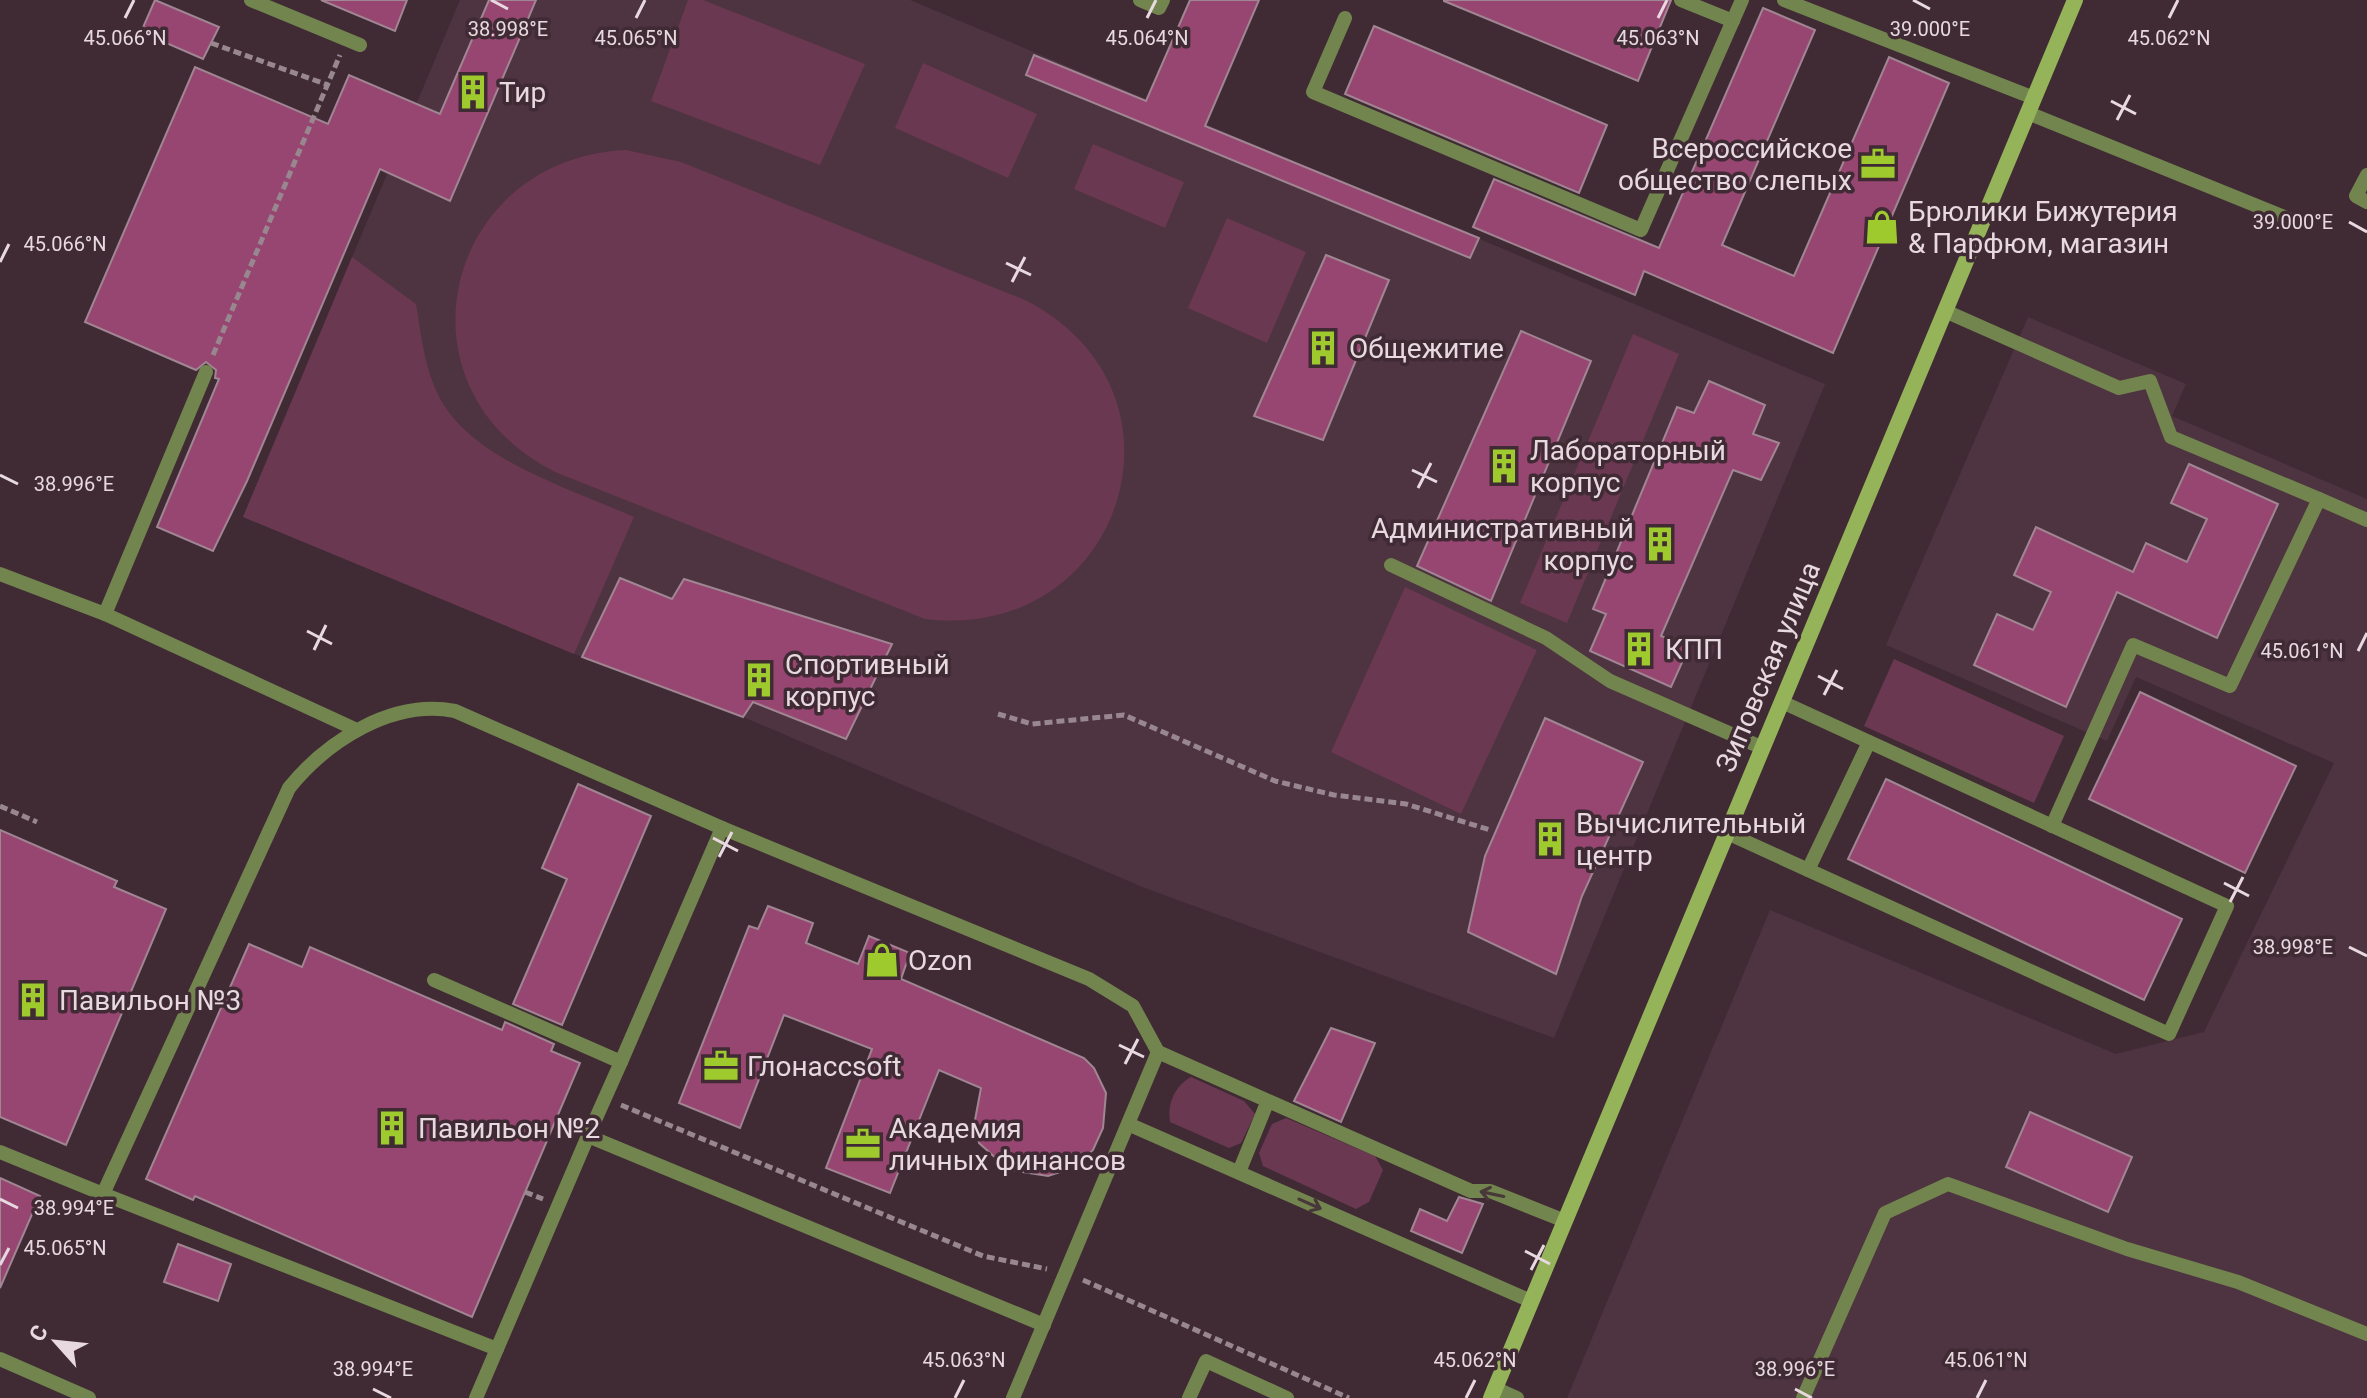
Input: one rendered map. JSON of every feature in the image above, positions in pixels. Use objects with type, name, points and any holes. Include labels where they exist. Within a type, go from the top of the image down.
[{"type":"street","name":"Зиповская улица","points":[[1493,1393],[2075,0]]},
{"type":"lane","points":[[251,0],[354,42]]},
{"type":"lane","points":[[1140,0],[1159,8],[1163,0]]},
{"type":"lane","points":[[1681,0],[1733,21]]},
{"type":"lane","points":[[1345,18],[1313,92],[1641,230],[1742,0]]},
{"type":"lane","points":[[1784,0],[2299,223]]},
{"type":"lane","points":[[2367,175],[2356,196],[2367,202]]},
{"type":"lane","points":[[1945,311],[2119,388],[2150,381],[2171,437],[2367,520]]},
{"type":"lane","points":[[105,614],[206,372]]},
{"type":"lane","points":[[2052,826],[2133,645],[2230,686],[2319,499]]},
{"type":"lane","points":[[1391,565],[1546,638],[1610,681],[1763,748]]},
{"type":"lane","points":[[0,574],[105,614],[357,730]]},
{"type":"lane","points":[[1727,833],[2169,1034],[2227,906],[1782,702]]},
{"type":"lane","points":[[103,1194],[289,788],[332,746],[357,730],[411,710],[435,707],[455,711],[722,828],[1089,979],[1133,1006],[1158,1052],[1201,1068],[1267,1103],[1471,1191],[1490,1191],[1565,1221]]},
{"type":"lane","points":[[1808,870],[1869,742]]},
{"type":"lane","points":[[476,1398],[722,828]]},
{"type":"lane","points":[[434,980],[621,1062]]},
{"type":"lane","points":[[1013,1398],[1158,1052]]},
{"type":"lane","points":[[1239,1172],[1267,1103]]},
{"type":"lane","points":[[1128,1124],[1531,1301]]},
{"type":"lane","points":[[588,1136],[1044,1325]]},
{"type":"lane","points":[[0,1152],[497,1349]]},
{"type":"lane","points":[[1803,1398],[1885,1213],[1948,1184],[2127,1249],[2238,1282],[2367,1334]]},
{"type":"lane","points":[[0,1359],[89,1398]]},
{"type":"lane","points":[[1189,1398],[1206,1361],[1287,1398]]},
{"type":"lane","points":[[1493,1393],[1517,1398]]},
{"type":"path","points":[[206,372],[328,85],[354,42]]},
{"type":"path","points":[[211,43],[328,85]]},
{"type":"path","points":[[998,714],[1032,724],[1124,715],[1275,781],[1334,795],[1406,804],[1490,830]]},
{"type":"path","points":[[0,806],[37,822]]},
{"type":"path","points":[[605,1098],[983,1256],[1066,1273],[1349,1398]]},
{"type":"path","points":[[538,1214],[550,1186]]},
{"type":"path","points":[[525,1192],[544,1199]]},
{"type":"shaded area","points":[[460,0],[910,0],[1825,384],[1554,1038],[1145,888],[743,717],[582,657],[243,517]]},
{"type":"shaded area","points":[[688,0],[703,0],[865,64],[820,165],[651,101]]},
{"type":"shaded area","points":[[923,63],[1037,114],[1008,178],[895,128]]},
{"type":"shaded area","points":[[1093,144],[1184,182],[1165,228],[1074,189]]},
{"type":"shaded area","points":[[626,150],[681,162],[1025,300],[1080,341],[1113,392],[1124,447],[1116,503],[1091,553],[1049,592],[993,616],[925,619],[555,472],[503,434],[470,387],[456,335],[460,282],[480,233],[515,192],[564,163]]},
{"type":"shaded area","points":[[1227,218],[1306,252],[1267,343],[1188,308]]},
{"type":"shaded area","points":[[352,257],[416,304],[426,360],[435,387],[448,411],[465,430],[508,461],[634,517],[574,654],[243,517]]},
{"type":"shaded area","points":[[2028,317],[2186,384],[2172,416],[2367,499],[2367,1398],[1567,1398],[1770,910],[2116,1054],[2204,1032],[2334,763],[2136,677],[2107,741],[1886,645]]},
{"type":"shaded area","points":[[1633,334],[1679,354],[1567,623],[1520,603]]},
{"type":"shaded area","points":[[1405,587],[1537,650],[1461,814],[1331,752]]},
{"type":"shaded area","points":[[1894,659],[2064,736],[2034,803],[1864,726]]},
{"type":"shaded area","points":[[1191,1077],[1244,1101],[1255,1114],[1241,1143],[1229,1148],[1170,1122],[1173,1096]]},
{"type":"shaded area","points":[[1286,1118],[1375,1156],[1383,1170],[1369,1202],[1356,1209],[1263,1166],[1259,1153],[1272,1124]]},
{"type":"building","points":[[155,0],[219,27],[203,59],[141,32]]},
{"type":"building","points":[[321,0],[407,0],[395,31]]},
{"type":"building","points":[[489,0],[536,0],[450,201],[380,169],[247,481],[213,551],[157,527],[219,379],[215,378],[216,370],[206,362],[196,370],[85,322],[195,67],[328,124],[349,75],[440,114]]},
{"type":"building","points":[[1190,0],[1259,0],[1205,126],[1479,238],[1470,258],[1026,75],[1034,55],[1146,101]]},
{"type":"building","points":[[1444,0],[1671,0],[1638,81],[1444,1]]},
{"type":"building","name":"Всероссийское общество слепых","points":[[1763,8],[1815,30],[1722,245],[1794,276],[1889,57],[1949,83],[1833,353],[1644,271],[1635,295],[1473,227],[1494,179],[1659,248]]},
{"type":"building","points":[[1374,26],[1607,125],[1579,193],[1345,94]]},
{"type":"building","name":"Общежитие","points":[[1326,255],[1389,280],[1323,440],[1254,416]]},
{"type":"building","name":"Лабораторный корпус","points":[[1521,331],[1591,361],[1491,601],[1417,566]]},
{"type":"building","name":"Административный корпус","points":[[1709,381],[1765,405],[1753,434],[1779,443],[1761,480],[1733,470],[1661,636],[1689,647],[1671,687],[1590,651],[1606,614],[1593,609],[1677,407],[1694,413]]},
{"type":"building","points":[[2189,464],[2278,504],[2217,638],[2117,592],[2066,707],[1974,665],[1997,614],[2033,630],[2051,592],[2014,575],[2036,527],[2133,572],[2146,543],[2187,562],[2207,519],[2171,503]]},
{"type":"building","name":"Спортивный корпус","points":[[620,578],[672,599],[684,579],[892,644],[846,739],[753,702],[743,717],[582,657]]},
{"type":"building","points":[[2140,692],[2296,766],[2245,873],[2089,799]]},
{"type":"building","name":"Вычислительный центр","points":[[1545,718],[1643,762],[1582,896],[1556,974],[1468,932],[1485,856]]},
{"type":"building","points":[[1886,779],[2182,919],[2144,1000],[1848,859]]},
{"type":"building","points":[[578,784],[651,816],[562,1025],[513,1004],[567,879],[542,868]]},
{"type":"building","points":[[0,830],[117,881],[114,887],[166,909],[66,1145],[0,1117]]},
{"type":"building","points":[[768,906],[813,923],[806,943],[858,964],[869,936],[910,953],[901,979],[1084,1058],[1094,1068],[1106,1093],[1103,1128],[1093,1150],[1075,1167],[1048,1176],[1009,1170],[979,1143],[975,1120],[981,1088],[939,1070],[890,1193],[826,1168],[872,1049],[784,1015],[740,1128],[679,1103],[749,926],[758,929]]},
{"type":"building","name":"Павильон №2","points":[[249,944],[302,967],[310,947],[502,1030],[505,1022],[554,1044],[551,1051],[580,1063],[472,1317],[195,1196],[193,1200],[146,1179]]},
{"type":"building","points":[[1331,1028],[1375,1043],[1341,1122],[1294,1101]]},
{"type":"building","points":[[2030,1112],[2132,1157],[2108,1212],[2006,1167]]},
{"type":"building","points":[[0,1178],[40,1196],[0,1288]]},
{"type":"building","points":[[1459,1197],[1483,1204],[1462,1253],[1411,1231],[1420,1209],[1447,1221]]},
{"type":"building","points":[[178,1244],[231,1264],[218,1301],[164,1282]]},
{"type":"place","name":"Тир","points":[[473,92]]},
{"type":"place","name":"Всероссийское общество слепых","points":[[1878,164]]},
{"type":"place","name":"Брюлики Бижутерия & Парфюм, магазин","points":[[1882,227]]},
{"type":"place","name":"Общежитие","points":[[1323,348]]},
{"type":"place","name":"Лабораторный корпус","points":[[1504,466]]},
{"type":"place","name":"Административный корпус","points":[[1660,544]]},
{"type":"place","name":"КПП","points":[[1639,649]]},
{"type":"place","name":"Спортивный корпус","points":[[759,680]]},
{"type":"place","name":"Вычислительный центр","points":[[1550,839]]},
{"type":"place","name":"Ozon","points":[[882,960]]},
{"type":"place","name":"Павильон №3","points":[[33,1000]]},
{"type":"place","name":"Глонассsoft","points":[[721,1066]]},
{"type":"place","name":"Павильон №2","points":[[392,1128]]},
{"type":"place","name":"Академия личных финансов","points":[[863,1144]]}]
